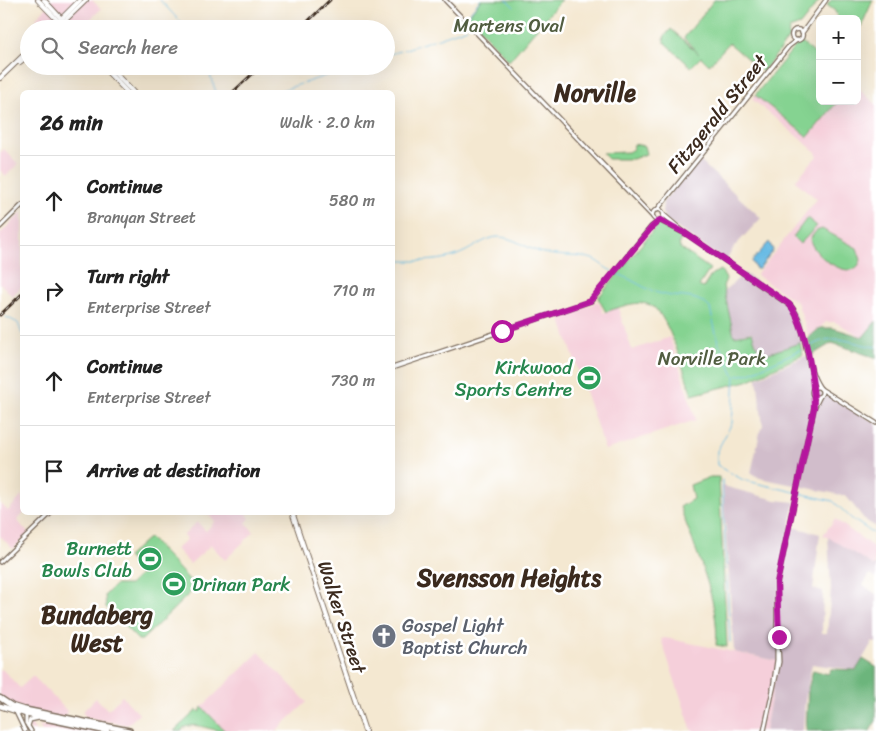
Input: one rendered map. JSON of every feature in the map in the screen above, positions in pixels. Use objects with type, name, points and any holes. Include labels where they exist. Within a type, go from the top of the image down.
[{"type":"highway","points":[[25,712],[42,718],[94,728],[129,731]]},
{"type":"highway","points":[[25,712],[107,731]]},
{"type":"main road","points":[[38,0],[60,20]]},
{"type":"main road","points":[[44,0],[60,20]]},
{"type":"main road","points":[[62,20],[80,0]]},
{"type":"main road","points":[[62,20],[86,0]]},
{"type":"main road","points":[[0,79],[20,59]]},
{"type":"main road","points":[[0,79],[20,62]]},
{"type":"main road","points":[[111,75],[125,90]]},
{"type":"main road","points":[[117,75],[131,90]]},
{"type":"main road","name":"Walker Street","points":[[293,515],[365,731]]},
{"type":"main road","points":[[0,698],[9,705],[25,712]]},
{"type":"main road","points":[[1,706],[16,712],[25,712]]},
{"type":"street","points":[[446,0],[653,218],[685,233]]},
{"type":"street","points":[[788,46],[801,38],[808,22],[826,0]]},
{"type":"street","points":[[788,46],[792,32],[808,22]]},
{"type":"street","points":[[796,29],[802,33]]},
{"type":"street","points":[[791,36],[797,40]]},
{"type":"street","name":"Fitzgerald Street","points":[[656,210],[788,46]]},
{"type":"street","name":"Fitzgerald Street","points":[[664,214],[666,198]]},
{"type":"street","points":[[643,206],[664,214],[685,233],[789,304],[798,318],[814,375],[820,388],[820,396],[814,408]]},
{"type":"street","points":[[0,227],[20,207]]},
{"type":"street","points":[[652,227],[656,210]]},
{"type":"street","points":[[395,367],[588,302],[652,227],[660,221],[664,214]]},
{"type":"street","points":[[764,731],[779,662],[777,583],[814,408],[814,375]]},
{"type":"street","points":[[813,389],[820,388],[876,424]]},
{"type":"street","points":[[814,395],[830,396]]},
{"type":"street","points":[[0,562],[49,515]]},
{"type":"street","points":[[16,712],[27,730]]},
{"type":"street","points":[[25,712],[27,730]]},
{"type":"street","points":[[27,730],[32,720],[42,718]]},
{"type":"shaded area","points":[[41,0],[92,0],[101,9],[89,20],[38,20],[36,18],[47,7]]},
{"type":"shaded area","points":[[861,91],[876,104],[876,321],[863,337],[835,322],[826,322],[809,337],[797,302],[756,275],[817,199],[795,181],[817,156],[816,152],[752,99],[755,95],[808,137],[835,105],[861,105]]},
{"type":"shaded area","points":[[4,149],[18,164],[6,176],[0,170],[0,153]]},
{"type":"shaded area","points":[[698,159],[761,218],[734,247],[726,261],[667,221],[662,213],[663,202]]},
{"type":"shaded area","points":[[20,214],[20,288],[12,296],[0,283],[0,234]]},
{"type":"shaded area","points":[[744,273],[785,301],[795,312],[805,342],[760,356],[752,332],[734,336],[724,292]]},
{"type":"shaded area","points":[[595,301],[600,304],[603,313],[618,308],[632,350],[670,337],[696,420],[605,450],[560,317],[562,314],[593,304]]},
{"type":"shaded area","points":[[808,355],[817,392],[830,396],[876,423],[876,527],[865,520],[846,496],[760,478],[751,473],[763,426],[757,378]]},
{"type":"shaded area","points":[[723,486],[776,500],[795,502],[790,526],[820,534],[813,589],[823,591],[822,633],[827,633],[831,589],[828,537],[874,566],[876,564],[876,578],[870,574],[863,585],[876,594],[876,643],[873,641],[856,670],[812,664],[805,700],[803,731],[765,731],[778,661],[734,652]]},
{"type":"shaded area","points":[[20,498],[20,515],[22,515],[17,520],[29,534],[13,549],[0,536],[0,503],[8,511]]},
{"type":"shaded area","points":[[209,515],[247,515],[250,518],[246,523],[254,532],[225,560],[211,545],[190,564],[176,549],[187,539],[183,536],[197,522],[206,531],[215,521]]},
{"type":"shaded area","points":[[835,519],[876,549],[874,566],[823,535]]},
{"type":"shaded area","points":[[665,638],[778,661],[765,731],[692,731],[661,639]]},
{"type":"shaded area","points":[[259,652],[307,702],[276,731],[225,731],[202,707]]},
{"type":"shaded area","points":[[2,669],[20,688],[33,676],[67,711],[63,720],[104,731],[42,731],[39,726],[44,726],[44,722],[35,720],[31,724],[36,731],[31,731],[28,727],[27,713],[0,702],[0,671]]},
{"type":"shaded area","points":[[122,696],[139,714],[127,725],[87,718],[82,712],[96,698],[108,710]]},
{"type":"green space","name":"Martens Oval","points":[[481,0],[561,0],[509,61],[468,16]]},
{"type":"green space","points":[[714,0],[820,0],[800,25],[789,29],[788,39],[763,72],[729,43],[709,65],[701,57],[691,67],[665,43],[664,37],[671,29],[699,54],[684,38]]},
{"type":"green space","points":[[831,0],[873,0],[861,27],[861,15],[837,15],[835,11],[827,5]]},
{"type":"green space","points":[[802,43],[816,55],[816,105],[835,105],[808,137],[755,95],[797,44]]},
{"type":"green space","points":[[634,144],[644,146],[646,154],[633,159],[608,159],[602,153],[628,152],[633,149]]},
{"type":"green space","points":[[807,218],[817,226],[800,244],[793,237]]},
{"type":"green space","name":"Norville Park","points":[[659,223],[665,223],[683,236],[679,243],[680,248],[710,269],[699,286],[703,288],[712,274],[721,270],[726,279],[723,286],[734,336],[752,333],[760,356],[800,343],[803,355],[747,381],[692,395],[676,347],[658,312],[652,306],[642,303],[629,304],[606,312],[598,298]]},
{"type":"green space","points":[[822,229],[857,248],[861,260],[857,268],[851,270],[837,267],[816,251],[810,239],[816,231]]},
{"type":"green space","points":[[876,321],[876,358],[832,343],[812,355],[808,338],[820,328],[833,328],[863,337]]},
{"type":"green space","points":[[710,477],[719,477],[727,647],[716,645],[714,612],[710,594],[699,557],[680,507],[693,499],[690,485]]},
{"type":"green space","points":[[150,538],[196,587],[142,640],[138,640],[106,607],[105,595],[115,585],[129,585],[142,573],[127,557]]},
{"type":"green space","points":[[863,659],[876,667],[876,721],[870,731],[806,731],[808,689],[813,670],[828,674],[831,669],[856,670]]},
{"type":"green space","points":[[202,707],[225,731],[188,726],[183,728],[182,731],[174,731],[197,710],[200,712]]},
{"type":"water","points":[[769,242],[773,250],[759,269],[756,269],[752,261]]},
{"type":"waterway","points":[[160,0],[179,20]]},
{"type":"waterway","points":[[467,16],[480,0]]},
{"type":"waterway","points":[[507,0],[514,7]]},
{"type":"waterway","points":[[436,39],[467,28]]},
{"type":"waterway","points":[[403,50],[433,40]]},
{"type":"waterway","points":[[395,52],[400,51]]},
{"type":"waterway","points":[[210,75],[215,90]]},
{"type":"waterway","points":[[304,83],[328,75]]},
{"type":"waterway","points":[[282,90],[301,84]]},
{"type":"waterway","points":[[400,261],[449,258],[494,237],[504,237],[546,254],[589,258],[612,271]]},
{"type":"waterway","points":[[616,273],[656,292],[693,298],[710,308],[718,342],[735,377],[732,423],[717,451],[717,465],[743,480],[833,501],[852,519],[876,535]]},
{"type":"waterway","points":[[6,317],[18,323],[20,328]]},
{"type":"waterway","points":[[811,346],[828,339],[836,339],[876,347]]},
{"type":"waterway","points":[[737,376],[750,373],[800,350]]},
{"type":"waterway","points":[[722,480],[730,642]]},
{"type":"railway","points":[[309,20],[330,0]]},
{"type":"railway","points":[[235,90],[251,75]]},
{"type":"railway","points":[[0,315],[20,296]]},
{"type":"place","name":"Kirkwood Sports Centre","points":[[589,378]]},
{"type":"place","name":"Burnett Bowls Club","points":[[150,559]]},
{"type":"place","name":"Drinan Park","points":[[174,584]]},
{"type":"place","name":"Gospel Light Baptist Church","points":[[384,636]]},
{"type":"district","name":"Norville","points":[[595,93]]},
{"type":"district","name":"Svensson Heights","points":[[509,578]]},
{"type":"district","name":"Bundaberg West","points":[[97,629]]},
{"type":"route","points":[[502,331],[590,301],[660,220],[685,233],[789,304],[798,318],[814,375],[812,391],[814,408],[777,583],[779,637]]}]
